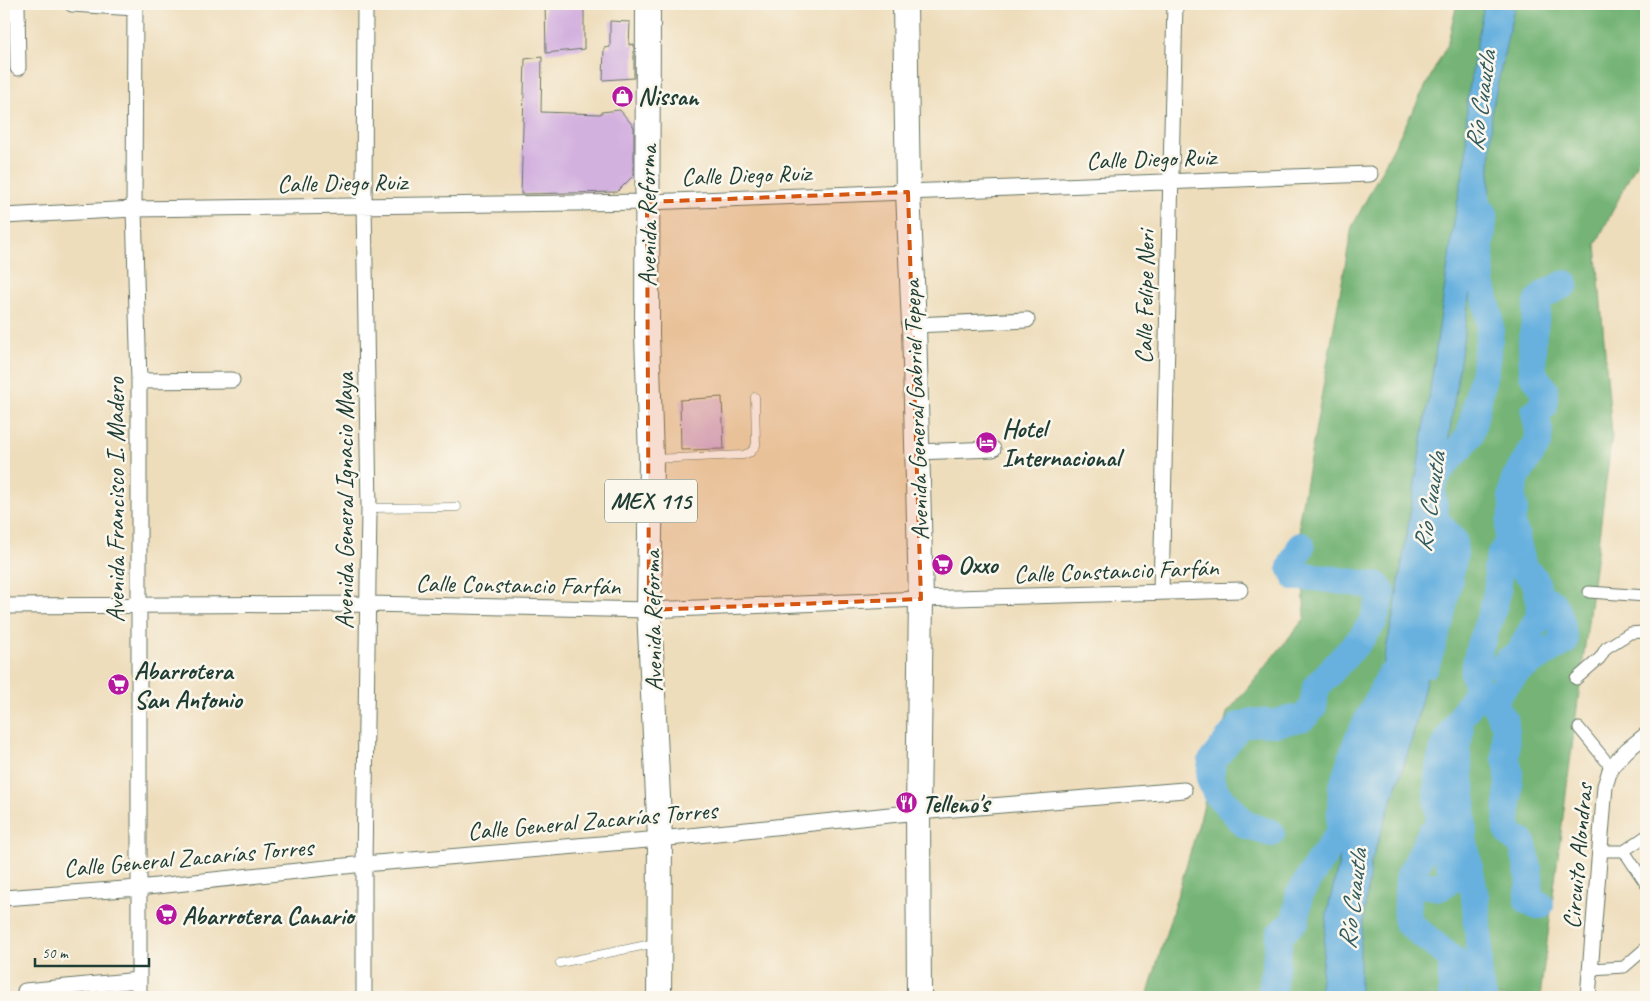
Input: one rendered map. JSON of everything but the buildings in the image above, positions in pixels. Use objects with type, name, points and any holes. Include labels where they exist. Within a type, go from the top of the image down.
[{"type":"main road","name":"Avenida Reforma","points":[[648,4],[647,334],[651,459],[649,610],[660,839],[659,997]]},
{"type":"main road","name":"Avenida General Gabriel Tepepa","points":[[905,4],[908,192],[914,325],[921,599],[918,812],[919,997]]},
{"type":"street","points":[[17,4],[18,68]]},
{"type":"street","points":[[72,4],[135,6]]},
{"type":"street","name":"Avenida General Ignacio Maya","points":[[364,997],[364,864],[369,604],[364,205],[365,4]]},
{"type":"street","name":"Calle Felipe Neri","points":[[1161,592],[1176,4]]},
{"type":"street","name":"Avenida Francisco I. Madero","points":[[135,6],[134,209],[139,381],[139,997]]},
{"type":"street","name":"Calle Diego Ruiz","points":[[4,216],[134,209],[647,202],[1370,174]]},
{"type":"street","points":[[914,325],[1027,320]]},
{"type":"street","points":[[139,381],[232,380]]},
{"type":"street","points":[[917,452],[993,449]]},
{"type":"street","name":"Calle Constancio Farfán","points":[[4,606],[369,604],[649,610],[921,599],[1240,590]]},
{"type":"street","points":[[1589,592],[1646,596]]},
{"type":"street","points":[[1576,679],[1600,658],[1606,648],[1630,633],[1642,632],[1646,629]]},
{"type":"street","points":[[1579,728],[1611,767]]},
{"type":"street","name":"Circuito Alondras","points":[[1588,997],[1605,786],[1611,767],[1627,750],[1646,735]]},
{"type":"street","name":"Calle General Zacarías Torres","points":[[4,898],[138,888],[364,864],[660,839],[918,812],[1184,790]]},
{"type":"street","points":[[1600,852],[1624,851],[1646,836]]},
{"type":"street","points":[[1624,851],[1646,884]]},
{"type":"street","points":[[1590,969],[1624,967],[1646,948]]},
{"type":"street","points":[[25,991],[139,980]]},
{"type":"lane","points":[[651,459],[743,455],[752,452],[756,445],[755,397]]},
{"type":"lane","points":[[369,508],[457,507]]},
{"type":"lane","points":[[560,963],[660,942]]},
{"type":"highlighted area","points":[[908,192],[921,599],[649,610],[647,202]]},
{"type":"green space","points":[[1457,4],[1646,4],[1646,144],[1596,244],[1612,435],[1540,997],[1147,997],[1201,816],[1227,713],[1305,618],[1299,520],[1352,227],[1447,45]]},
{"type":"water","name":"Río Cuautla","points":[[1484,4],[1515,4],[1492,110],[1489,197],[1472,278],[1441,493],[1443,537],[1436,641],[1410,747],[1371,862],[1360,947],[1360,997],[1319,997],[1327,913],[1371,723],[1395,606],[1431,384],[1454,221],[1466,158],[1467,100]]},
{"type":"waterway","name":"Río Cuautla","points":[[1426,664],[1439,624],[1454,555],[1453,540],[1436,522],[1431,484],[1445,464],[1470,435],[1485,368],[1490,329],[1489,315],[1481,282],[1480,244],[1484,214],[1478,207],[1475,193]]},
{"type":"waterway","points":[[1452,997],[1452,959],[1407,922],[1409,876],[1431,833],[1440,823],[1437,791],[1441,760],[1451,734],[1478,691],[1474,674],[1480,645],[1496,597],[1498,583],[1497,568],[1501,554],[1508,543],[1510,523],[1514,510],[1512,497],[1515,479],[1538,442],[1539,431],[1535,412],[1544,406],[1544,389],[1533,374],[1532,341],[1538,302],[1545,294],[1565,284]]},
{"type":"waterway","points":[[1501,668],[1509,660],[1522,653],[1524,644],[1539,617],[1540,600],[1535,580],[1523,568],[1515,534],[1510,523]]},
{"type":"waterway","points":[[1271,833],[1246,825],[1216,793],[1210,779],[1212,761],[1239,726],[1253,722],[1275,723],[1304,717],[1313,707],[1316,687],[1359,641],[1373,622],[1382,593],[1377,586],[1314,577],[1296,577],[1291,567],[1301,546]]},
{"type":"waterway","points":[[1540,600],[1549,601],[1555,608],[1560,619],[1564,642],[1519,669],[1497,694],[1495,705],[1505,723],[1506,759],[1509,771],[1507,830],[1515,839],[1522,842],[1529,878],[1528,901],[1535,905],[1540,905]]},
{"type":"waterway","name":"Río Cuautla","points":[[1271,997],[1280,934],[1296,919],[1299,895],[1319,862],[1340,833],[1342,789],[1357,742],[1390,676]]},
{"type":"waterway","points":[[1460,731],[1456,749],[1462,791],[1463,838],[1475,896],[1479,941],[1478,979],[1483,997]]},
{"type":"waterway","points":[[1408,889],[1421,884],[1440,887],[1453,878],[1444,843]]},
{"type":"place","name":"Nissan","points":[[622,96]]},
{"type":"place","name":"Hotel Internacional","points":[[986,442]]},
{"type":"place","name":"Oxxo","points":[[942,564]]},
{"type":"place","name":"Abarrotera San Antonio","points":[[118,684]]},
{"type":"place","name":"Telleno's","points":[[906,803]]},
{"type":"place","name":"Abarrotera Canario","points":[[166,915]]}]
